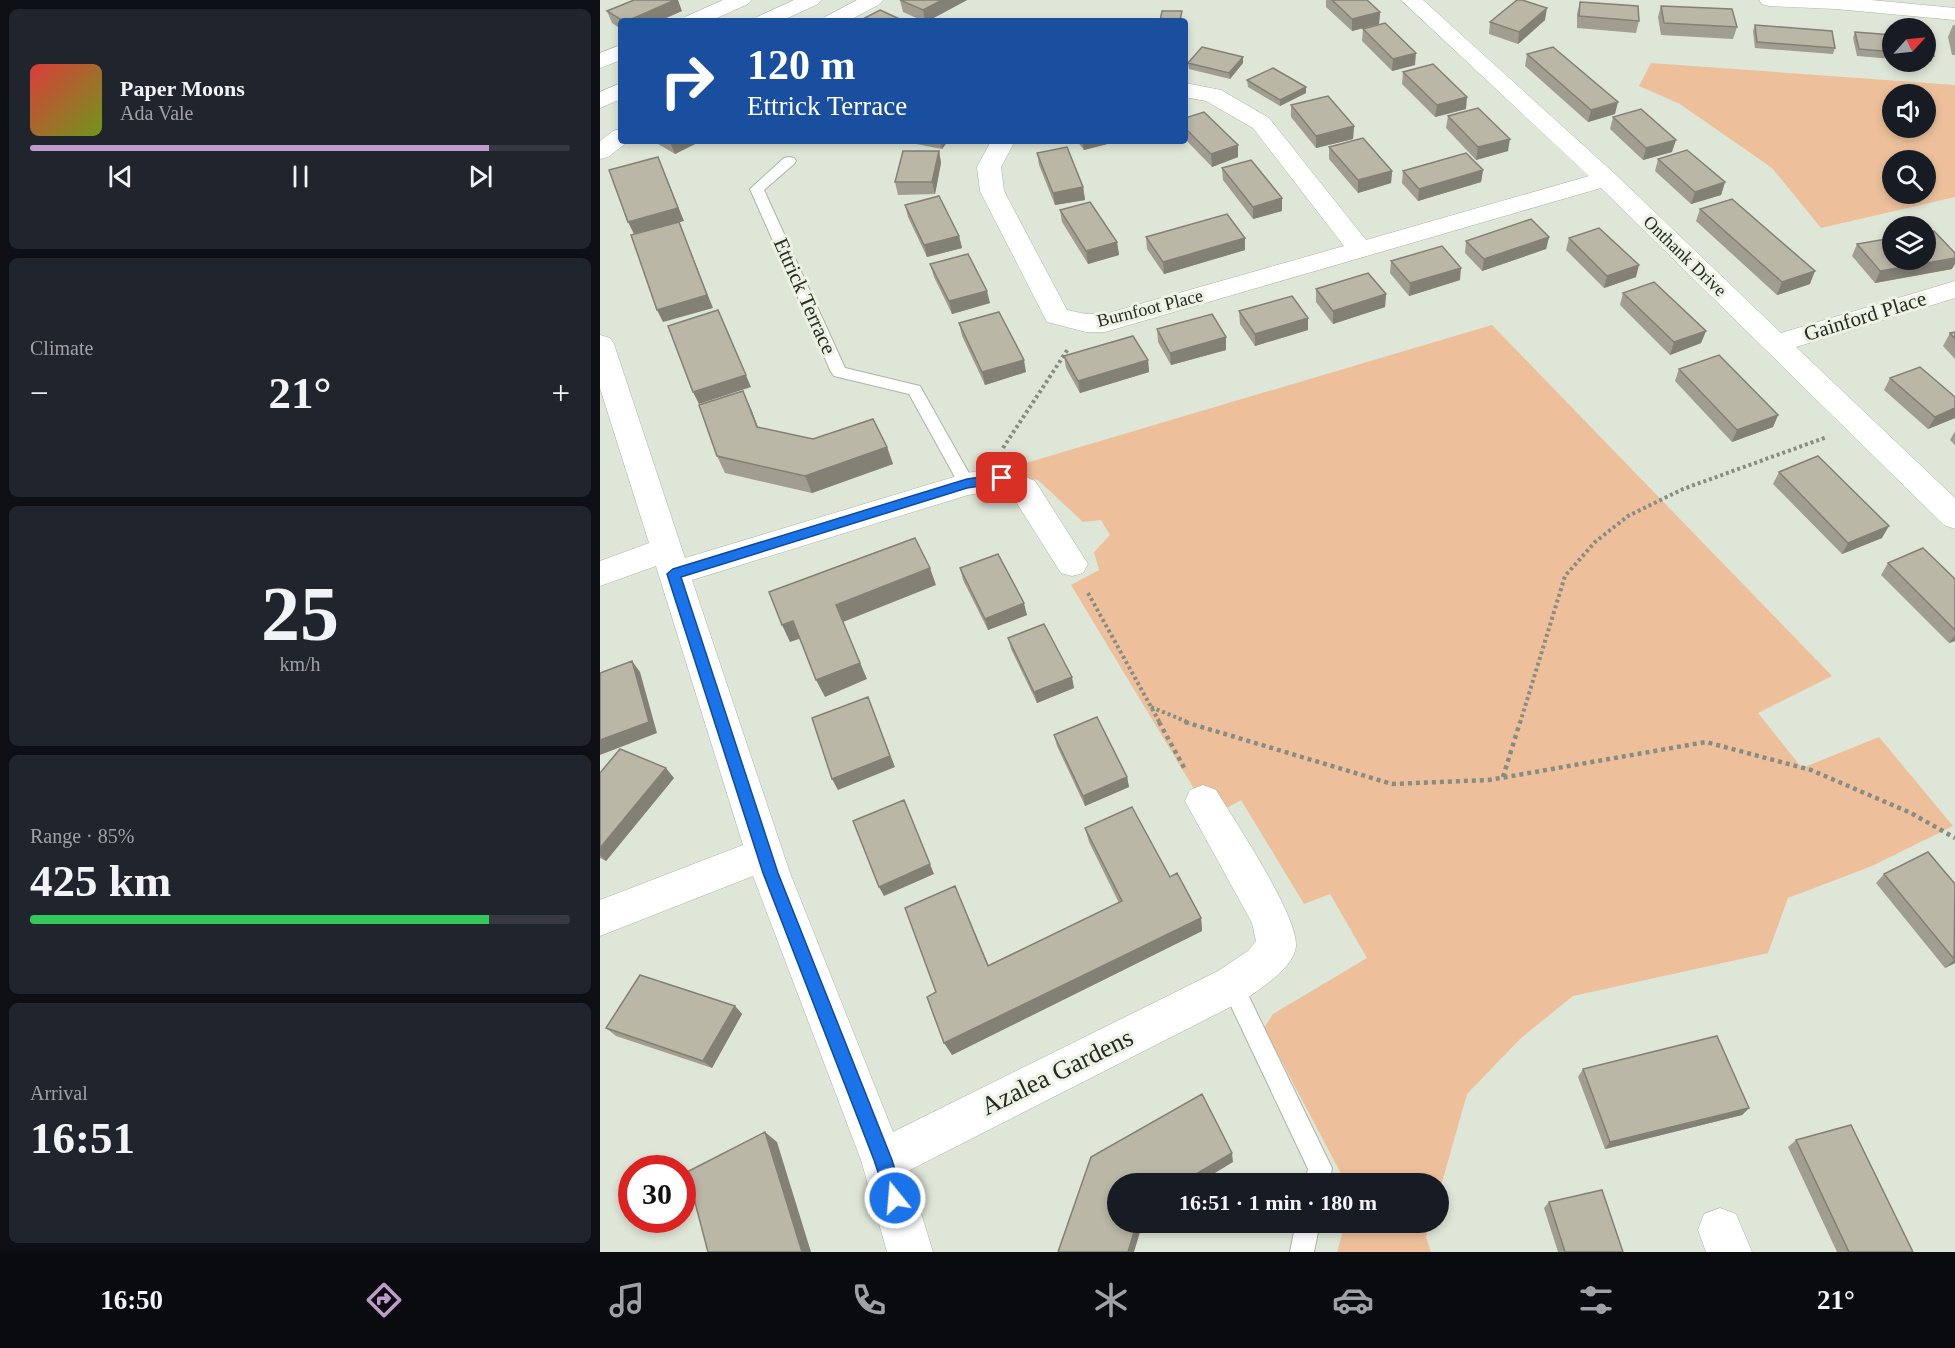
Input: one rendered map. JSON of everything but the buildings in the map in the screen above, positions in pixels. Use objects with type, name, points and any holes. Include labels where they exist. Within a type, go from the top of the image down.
[{"type":"street","points":[[699,18],[741,0]]},
{"type":"street","points":[[771,18],[811,0]]},
{"type":"street","points":[[838,18],[873,0]]},
{"type":"street","name":"Onthank Drive","points":[[1411,0],[1606,179],[1955,517]]},
{"type":"street","points":[[1769,0],[1955,14]]},
{"type":"street","points":[[600,61],[618,53]]},
{"type":"street","points":[[1188,91],[1213,95],[1261,123],[1361,251]]},
{"type":"street","points":[[600,101],[618,92]]},
{"type":"street","points":[[600,152],[618,138]]},
{"type":"street","name":"Burnfoot Place","points":[[1001,144],[990,166],[992,191],[1057,316],[1086,323],[1105,323],[1606,179]]},
{"type":"street","name":"Gainford Place","points":[[1776,344],[1799,335],[1955,289]]},
{"type":"street","points":[[600,344],[764,854],[883,1160],[910,1252]]},
{"type":"street","points":[[600,574],[670,562],[974,482],[1002,478],[1024,489],[1072,564]]},
{"type":"street","name":"Azalea Gardens","points":[[883,1160],[1232,985],[1262,964],[1276,946],[1271,919],[1203,801]]},
{"type":"street","points":[[600,918],[764,854]]},
{"type":"lane","name":"Ettrick Terrace","points":[[789,161],[757,189],[839,372],[915,390],[974,482]]},
{"type":"lane","points":[[1232,985],[1320,1168],[1319,1173]]},
{"type":"lane","points":[[1302,1252],[1306,1233]]},
{"type":"path","points":[[974,482],[1086,323]]},
{"type":"path","points":[[1503,777],[1565,576],[1596,542],[1628,516],[1683,489],[1860,425]]},
{"type":"path","points":[[1072,564],[1203,801]]},
{"type":"path","points":[[1151,707],[1182,721],[1392,784],[1503,777],[1706,742],[1811,770],[1911,813],[1955,838]]},
{"type":"shaded area","points":[[1651,63],[1955,85],[1955,197],[1936,201],[1936,150],[1882,150],[1882,204],[1925,204],[1821,228],[1772,168],[1680,104],[1639,86]]},
{"type":"shaded area","points":[[1492,325],[1832,676],[1758,713],[1802,768],[1879,737],[1953,826],[1872,866],[1788,898],[1768,953],[1573,996],[1521,1038],[1467,1094],[1445,1173],[1341,1173],[1264,1028],[1273,1014],[1367,958],[1330,894],[1304,904],[1241,800],[1211,817],[1071,585],[1099,570],[1094,552],[1110,535],[1101,520],[1083,522],[1038,480],[992,473]]},
{"type":"shaded area","points":[[1342,1233],[1427,1233],[1426,1237],[1431,1252],[1337,1252]]},
{"type":"route","points":[[895,1198],[883,1160],[771,873],[673,574],[967,484],[1002,478]]}]
